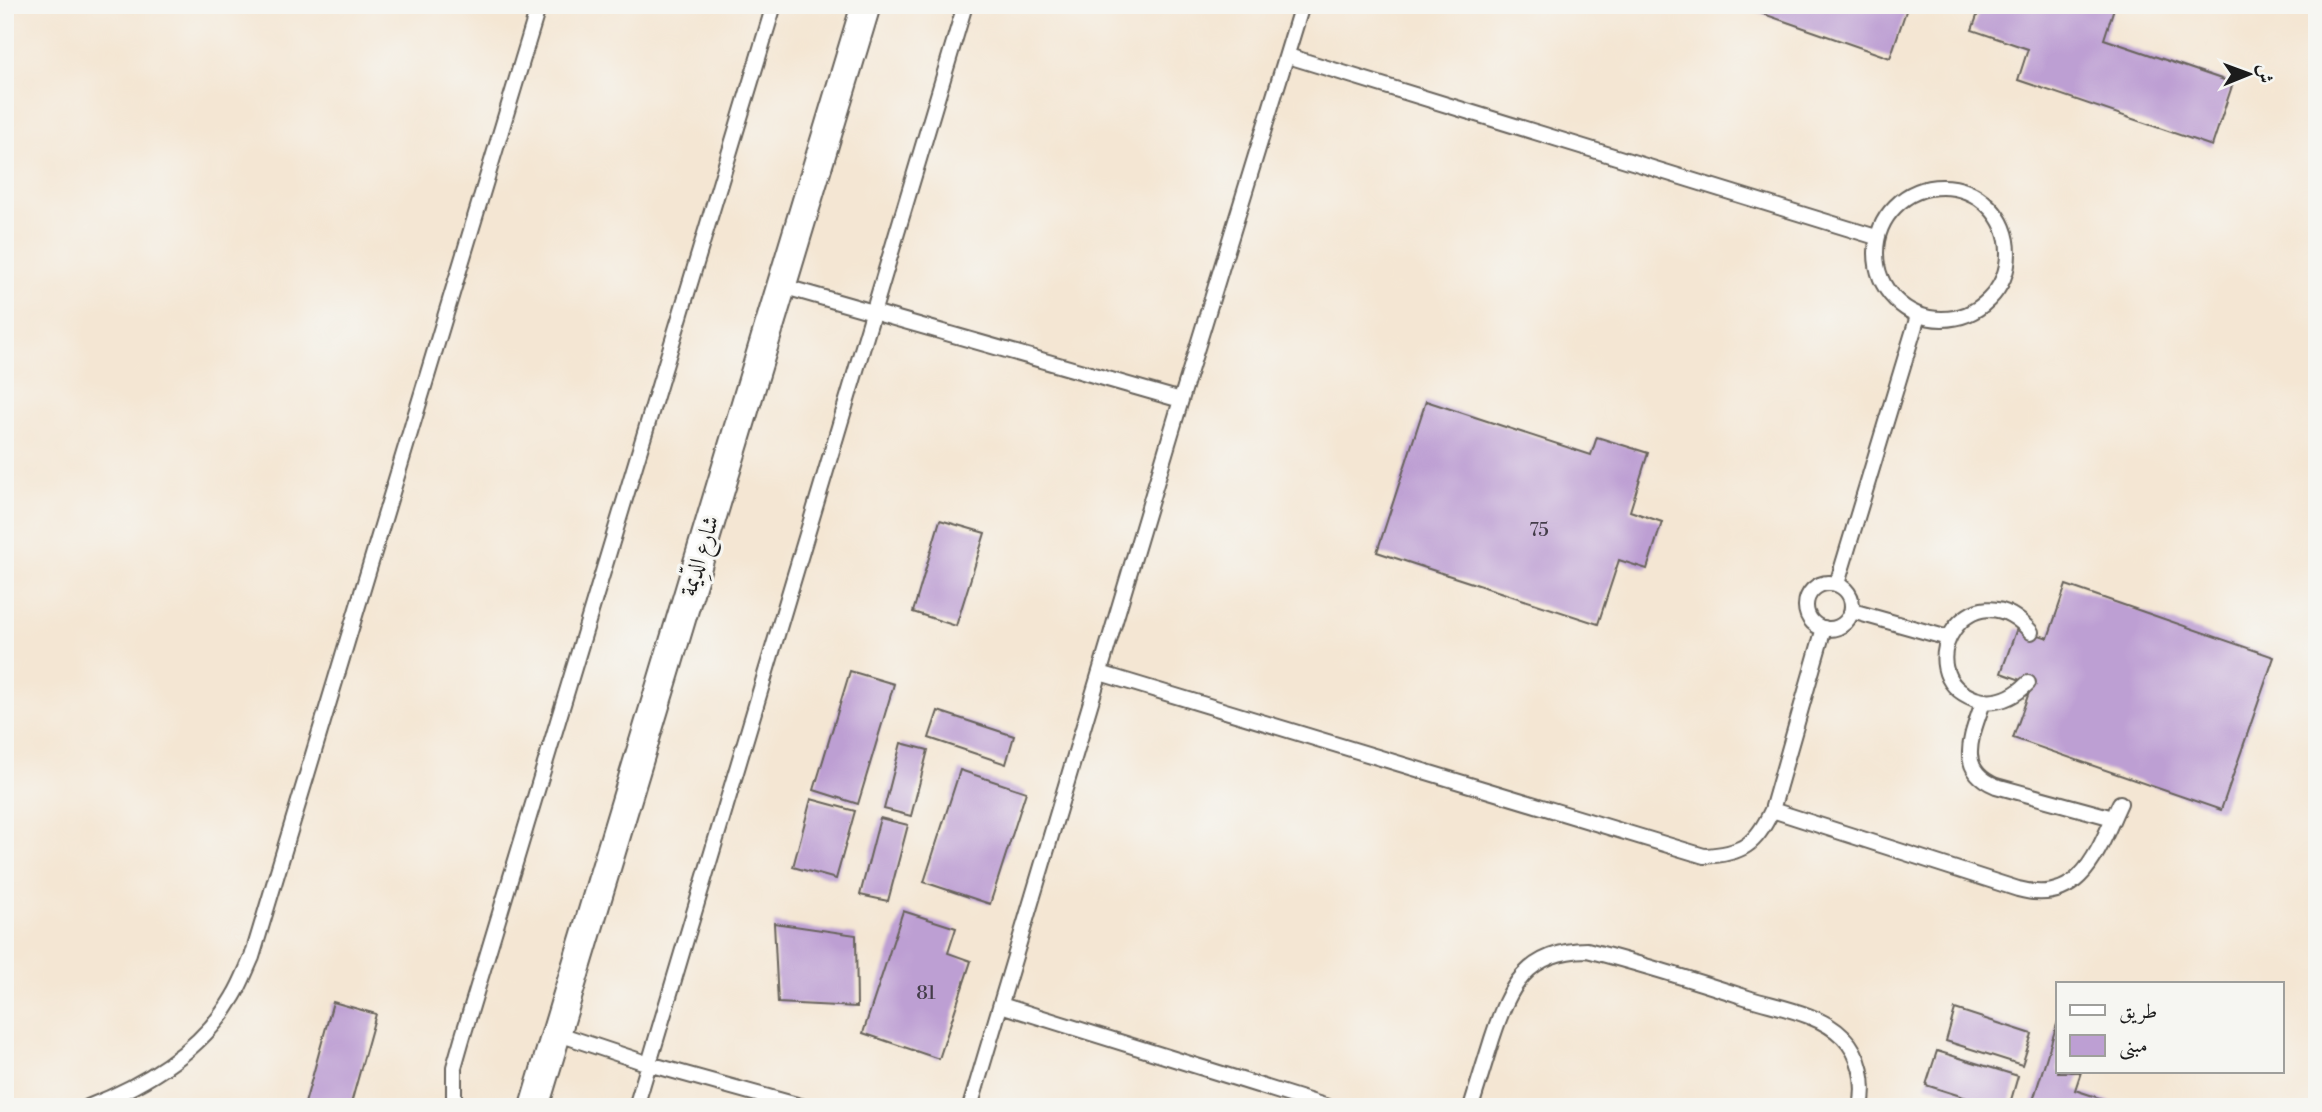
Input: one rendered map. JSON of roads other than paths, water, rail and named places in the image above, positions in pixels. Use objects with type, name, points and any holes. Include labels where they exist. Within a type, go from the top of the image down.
[{"type":"street","name":"شارع الدِّيمة","points":[[534,1107],[866,5]]},
{"type":"lane","points":[[88,1107],[176,1060],[200,1039],[233,997],[252,957],[539,5]]},
{"type":"lane","points":[[454,1107],[454,1067],[462,1039],[774,5]]},
{"type":"lane","points":[[635,1107],[965,5]]},
{"type":"lane","points":[[970,1107],[1302,5]]},
{"type":"lane","points":[[1287,56],[1876,237]]},
{"type":"lane","points":[[1941,185],[1970,191],[1993,209],[2007,235],[2008,265],[1997,292],[1975,312],[1947,320],[1918,316],[1891,298],[1876,269],[1876,237],[1890,210],[1912,192],[1941,185]]},
{"type":"lane","points":[[782,286],[872,314],[1181,400]]},
{"type":"lane","points":[[1837,584],[1918,316]]},
{"type":"lane","points":[[1829,582],[1845,588],[1850,596],[1852,611],[1841,626],[1824,628],[1816,625],[1810,618],[1806,603],[1814,588],[1829,582]]},
{"type":"lane","points":[[2028,683],[2017,694],[2008,698],[1983,702],[1967,696],[1954,685],[1946,671],[1944,654],[1948,638],[1957,623],[1971,613],[1988,609],[2005,611],[2020,619],[2031,632]]},
{"type":"lane","points":[[1852,611],[1948,638]]},
{"type":"lane","points":[[1100,673],[1704,856],[1726,855],[1747,846],[1763,831],[1772,810],[1824,628]]},
{"type":"lane","points":[[1983,702],[1969,753],[1971,765],[1977,775],[1996,786],[2113,818]]},
{"type":"lane","points":[[1772,810],[2033,894],[2049,893],[2077,881],[2088,869],[2120,803]]},
{"type":"lane","points":[[1471,1107],[1510,990],[1526,971],[1546,957],[1569,950],[1587,950],[1775,1006],[1830,1026],[1845,1039],[1857,1056],[1862,1075],[1861,1107]]},
{"type":"lane","points":[[1001,1006],[1328,1107]]},
{"type":"lane","points":[[556,1033],[649,1064],[804,1107]]}]
